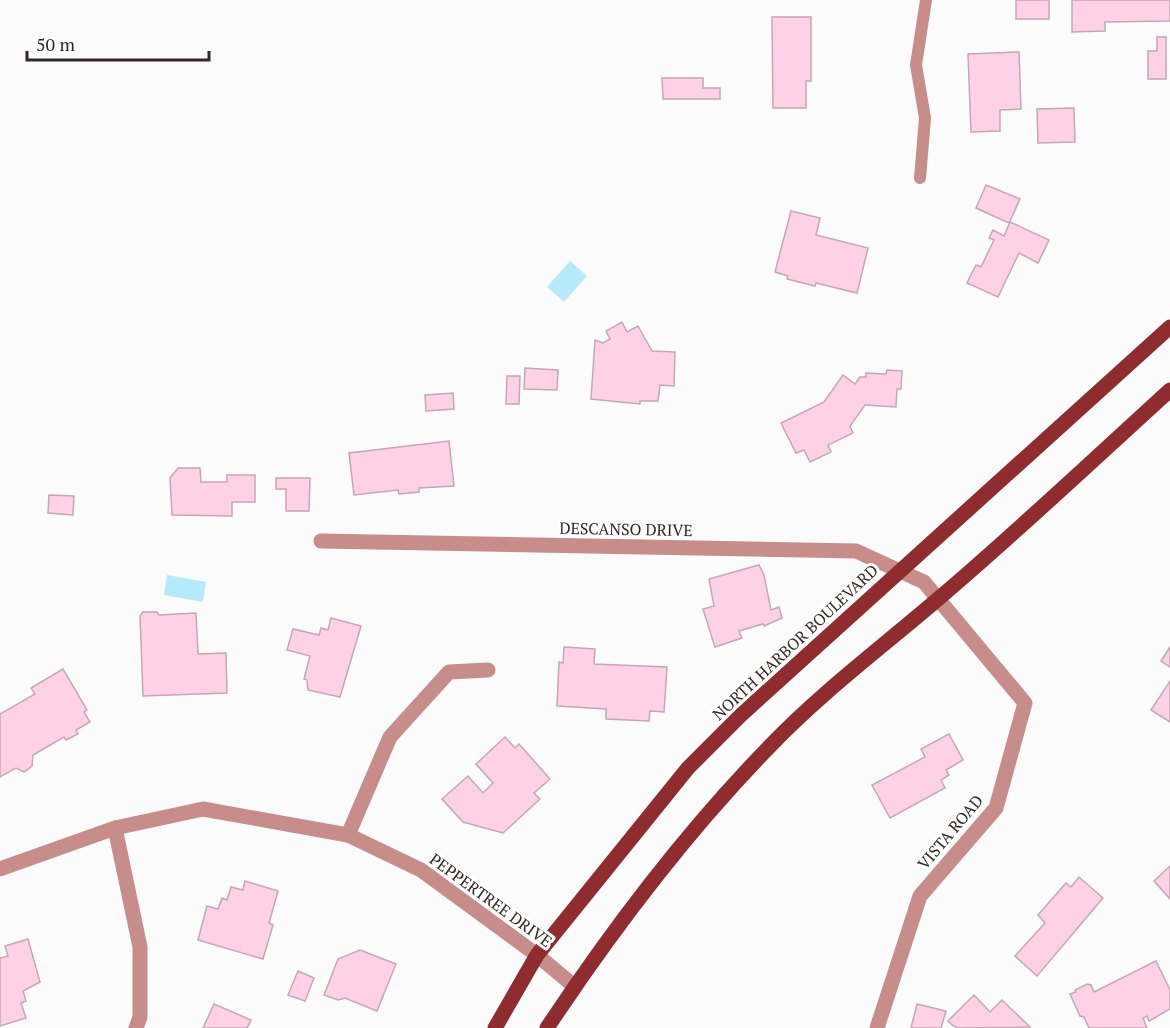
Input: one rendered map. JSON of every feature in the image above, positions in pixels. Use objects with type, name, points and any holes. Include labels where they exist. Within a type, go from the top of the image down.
[{"type":"main road","name":"NORTH HARBOR BOULEVARD","points":[[495,1028],[537,955],[688,768],[741,715],[1170,327]]},
{"type":"main road","points":[[547,1028],[574,986],[660,870],[717,802],[773,743],[865,659],[938,599],[1170,390]]},
{"type":"street","name":"DESCANSO DRIVE","points":[[321,541],[856,551],[924,582]]},
{"type":"street","name":"VISTA ROAD","points":[[878,1028],[920,896],[996,808],[1025,703],[924,582]]},
{"type":"street","points":[[348,835],[390,737],[449,672],[488,670]]},
{"type":"street","name":"PEPPERTREE DRIVE","points":[[0,869],[115,828],[203,809],[348,835],[421,870],[537,955],[574,986]]},
{"type":"street","points":[[115,828],[140,947],[140,1017],[136,1028]]},
{"type":"lane","points":[[920,178],[925,118],[916,65],[926,0]]},
{"type":"water","points":[[570,261],[587,276],[564,302],[547,287]]},
{"type":"water","points":[[167,575],[206,582],[203,602],[164,595]]},
{"type":"building","points":[[1016,0],[1049,0],[1049,19],[1016,19]]},
{"type":"building","points":[[1072,0],[1170,0],[1170,21],[1105,22],[1105,31],[1072,32]]},
{"type":"building","points":[[772,17],[811,17],[811,81],[806,81],[806,108],[773,108]]},
{"type":"building","points":[[1157,37],[1166,37],[1166,79],[1148,79],[1148,51],[1157,51]]},
{"type":"building","points":[[1019,52],[1021,109],[1000,110],[1000,131],[971,132],[968,54]]},
{"type":"building","points":[[662,78],[703,78],[703,88],[720,88],[720,99],[663,99]]},
{"type":"building","points":[[1074,108],[1075,142],[1038,143],[1037,109]]},
{"type":"building","points":[[986,185],[1020,199],[1009,223],[976,208]]},
{"type":"building","points":[[791,211],[820,218],[816,235],[868,248],[857,293],[787,279],[788,276],[775,272]]},
{"type":"building","points":[[1010,222],[1049,240],[1038,263],[1019,253],[998,297],[967,283],[976,265],[981,267],[994,240],[989,238],[993,230],[1004,236]]},
{"type":"building","points":[[622,322],[627,332],[638,326],[652,351],[675,352],[674,386],[660,385],[658,401],[640,401],[640,404],[591,399],[595,340],[603,343],[610,339],[606,331]]},
{"type":"building","points":[[525,368],[558,370],[557,390],[524,389]]},
{"type":"building","points":[[887,370],[902,371],[901,389],[897,389],[896,407],[865,405],[850,426],[853,433],[828,445],[831,452],[810,462],[804,450],[796,453],[781,423],[824,402],[843,375],[855,384],[860,377],[866,377],[866,373],[886,374]]},
{"type":"building","points":[[507,376],[520,376],[519,404],[506,404]]},
{"type":"building","points":[[453,393],[454,409],[426,411],[425,395]]},
{"type":"building","points":[[449,441],[454,486],[419,488],[419,492],[399,494],[398,490],[354,495],[349,453]]},
{"type":"building","points":[[178,468],[200,468],[201,482],[227,482],[227,475],[255,475],[255,502],[232,502],[232,516],[172,515],[170,478]]},
{"type":"building","points":[[276,478],[310,478],[309,511],[286,511],[286,489],[276,489]]},
{"type":"building","points":[[49,495],[74,496],[73,515],[48,513]]},
{"type":"building","points":[[759,565],[764,575],[771,610],[779,607],[782,618],[764,626],[763,624],[739,631],[742,638],[715,647],[703,609],[714,606],[709,579]]},
{"type":"building","points":[[143,612],[157,612],[159,615],[196,613],[198,654],[226,653],[227,693],[143,696],[140,616]]},
{"type":"building","points":[[331,618],[361,626],[340,697],[308,690],[307,680],[304,679],[310,656],[287,650],[293,629],[319,635],[321,628],[328,630]]},
{"type":"building","points":[[564,647],[595,649],[594,664],[667,667],[664,712],[650,711],[649,721],[606,719],[606,709],[557,706],[559,662],[563,663]]},
{"type":"building","points":[[1170,647],[1170,667],[1161,661]]},
{"type":"building","points":[[63,669],[87,710],[84,712],[90,722],[76,730],[78,734],[66,740],[64,737],[33,755],[32,766],[24,772],[16,768],[0,777],[0,714],[35,694],[31,688]]},
{"type":"building","points":[[1170,681],[1170,722],[1151,710]]},
{"type":"building","points":[[949,734],[963,760],[946,770],[949,775],[941,780],[945,788],[890,818],[872,785],[925,757],[921,749]]},
{"type":"building","points":[[505,737],[515,748],[519,744],[550,779],[534,793],[540,799],[503,833],[463,822],[442,799],[468,776],[483,793],[493,783],[476,764]]},
{"type":"building","points":[[1170,866],[1170,899],[1154,881]]},
{"type":"building","points":[[1079,877],[1103,898],[1037,976],[1015,956],[1045,923],[1038,915],[1066,883],[1071,887]]},
{"type":"building","points":[[245,881],[278,891],[269,923],[273,925],[263,959],[198,940],[207,906],[218,909],[222,898],[227,900],[231,887],[243,890]]},
{"type":"building","points":[[28,939],[40,982],[23,991],[26,1001],[21,1003],[26,1018],[0,1026],[0,958],[8,956],[5,946]]},
{"type":"building","points":[[360,950],[396,964],[377,1011],[345,998],[338,1000],[324,995],[338,959]]},
{"type":"building","points":[[1156,961],[1170,990],[1170,1009],[1149,1021],[1147,1016],[1143,1018],[1147,1028],[1089,1028],[1084,1017],[1080,1016],[1070,994],[1087,984],[1091,985],[1094,992]]},
{"type":"building","points":[[298,971],[314,978],[305,1001],[288,995]]},
{"type":"building","points":[[974,995],[990,1012],[1002,1000],[1030,1027],[958,1028],[952,1025],[948,1021]]},
{"type":"building","points":[[214,1004],[251,1020],[247,1028],[203,1028]]},
{"type":"building","points":[[917,1004],[946,1011],[941,1028],[911,1028]]}]
